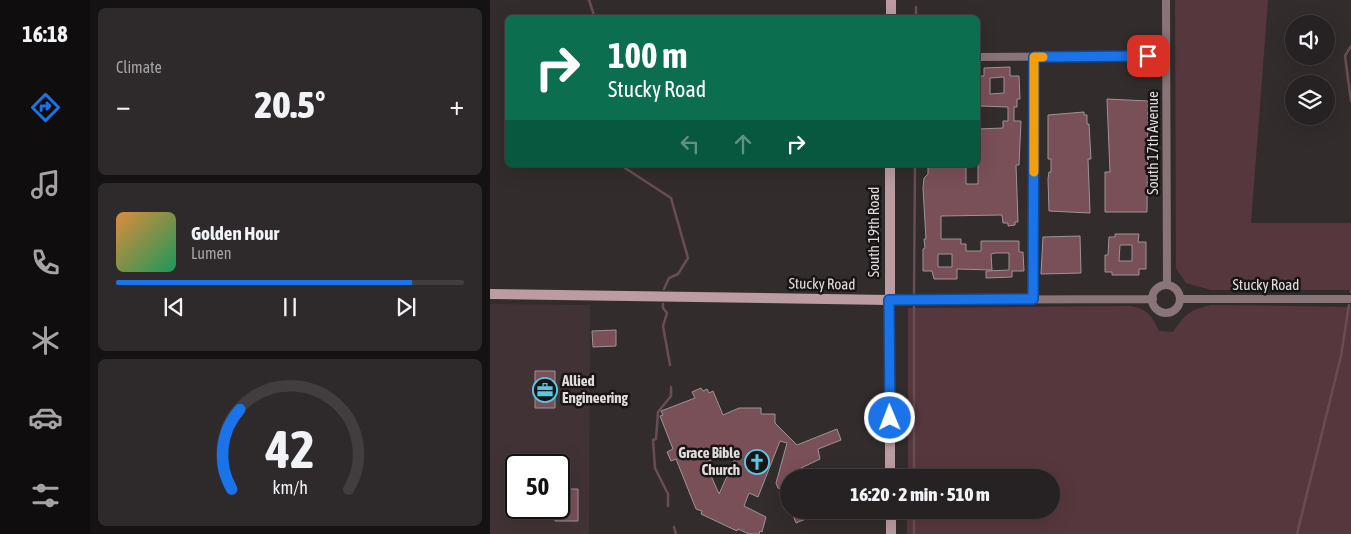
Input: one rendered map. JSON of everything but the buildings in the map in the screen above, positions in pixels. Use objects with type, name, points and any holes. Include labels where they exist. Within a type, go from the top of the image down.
[{"type":"street","points":[[891,0],[891,15]]},
{"type":"street","name":"South 17th Avenue","points":[[1166,0],[1166,286]]},
{"type":"street","points":[[980,57],[1166,56]]},
{"type":"street","points":[[1033,299],[1034,57]]},
{"type":"street","name":"South 19th Road","points":[[890,167],[890,469]]},
{"type":"street","points":[[1166,286],[1176,289],[1180,300],[1176,309],[1168,313],[1159,311],[1153,299],[1156,290],[1166,286]]},
{"type":"street","name":"Stucky Road","points":[[490,294],[889,300],[1153,299]]},
{"type":"street","name":"Stucky Road","points":[[1180,300],[1351,299]]},
{"type":"street","points":[[890,519],[891,534]]},
{"type":"shaded area","points":[[1175,0],[1268,0],[1251,223],[1351,223],[1351,290],[1211,290],[1186,283],[1176,268]]},
{"type":"shaded area","points":[[490,304],[590,305],[589,534],[490,534]]},
{"type":"shaded area","points":[[1212,305],[1351,307],[1351,534],[907,534],[907,519],[1060,519],[1060,469],[908,469],[908,308],[1130,306],[1145,311],[1154,321],[1159,331],[1173,332],[1189,313]]},
{"type":"waterway","points":[[589,0],[594,15]]},
{"type":"waterway","points":[[916,7],[916,15]]},
{"type":"waterway","points":[[1351,46],[1345,56],[1351,101]]},
{"type":"waterway","points":[[625,167],[671,198],[688,258],[678,274],[669,278],[664,289]]},
{"type":"waterway","points":[[914,293],[915,167]]},
{"type":"waterway","points":[[663,304],[663,308],[667,313],[663,326],[670,365]]},
{"type":"waterway","points":[[1297,534],[1341,356],[1349,305]]},
{"type":"waterway","points":[[914,306],[914,469]]},
{"type":"waterway","points":[[668,506],[668,494],[655,468],[653,440],[656,439],[658,412],[671,396],[671,387]]},
{"type":"waterway","points":[[914,519],[914,534]]},
{"type":"waterway","points":[[674,527],[676,534]]},
{"type":"slow traffic","points":[[1034,172],[1034,57],[1043,57]]},
{"type":"place","name":"Allied Engineering","points":[[545,390]]},
{"type":"place","name":"Grace Bible Church","points":[[757,462]]},
{"type":"route","points":[[890,418],[889,300],[1033,299],[1034,57],[1148,56]]}]
